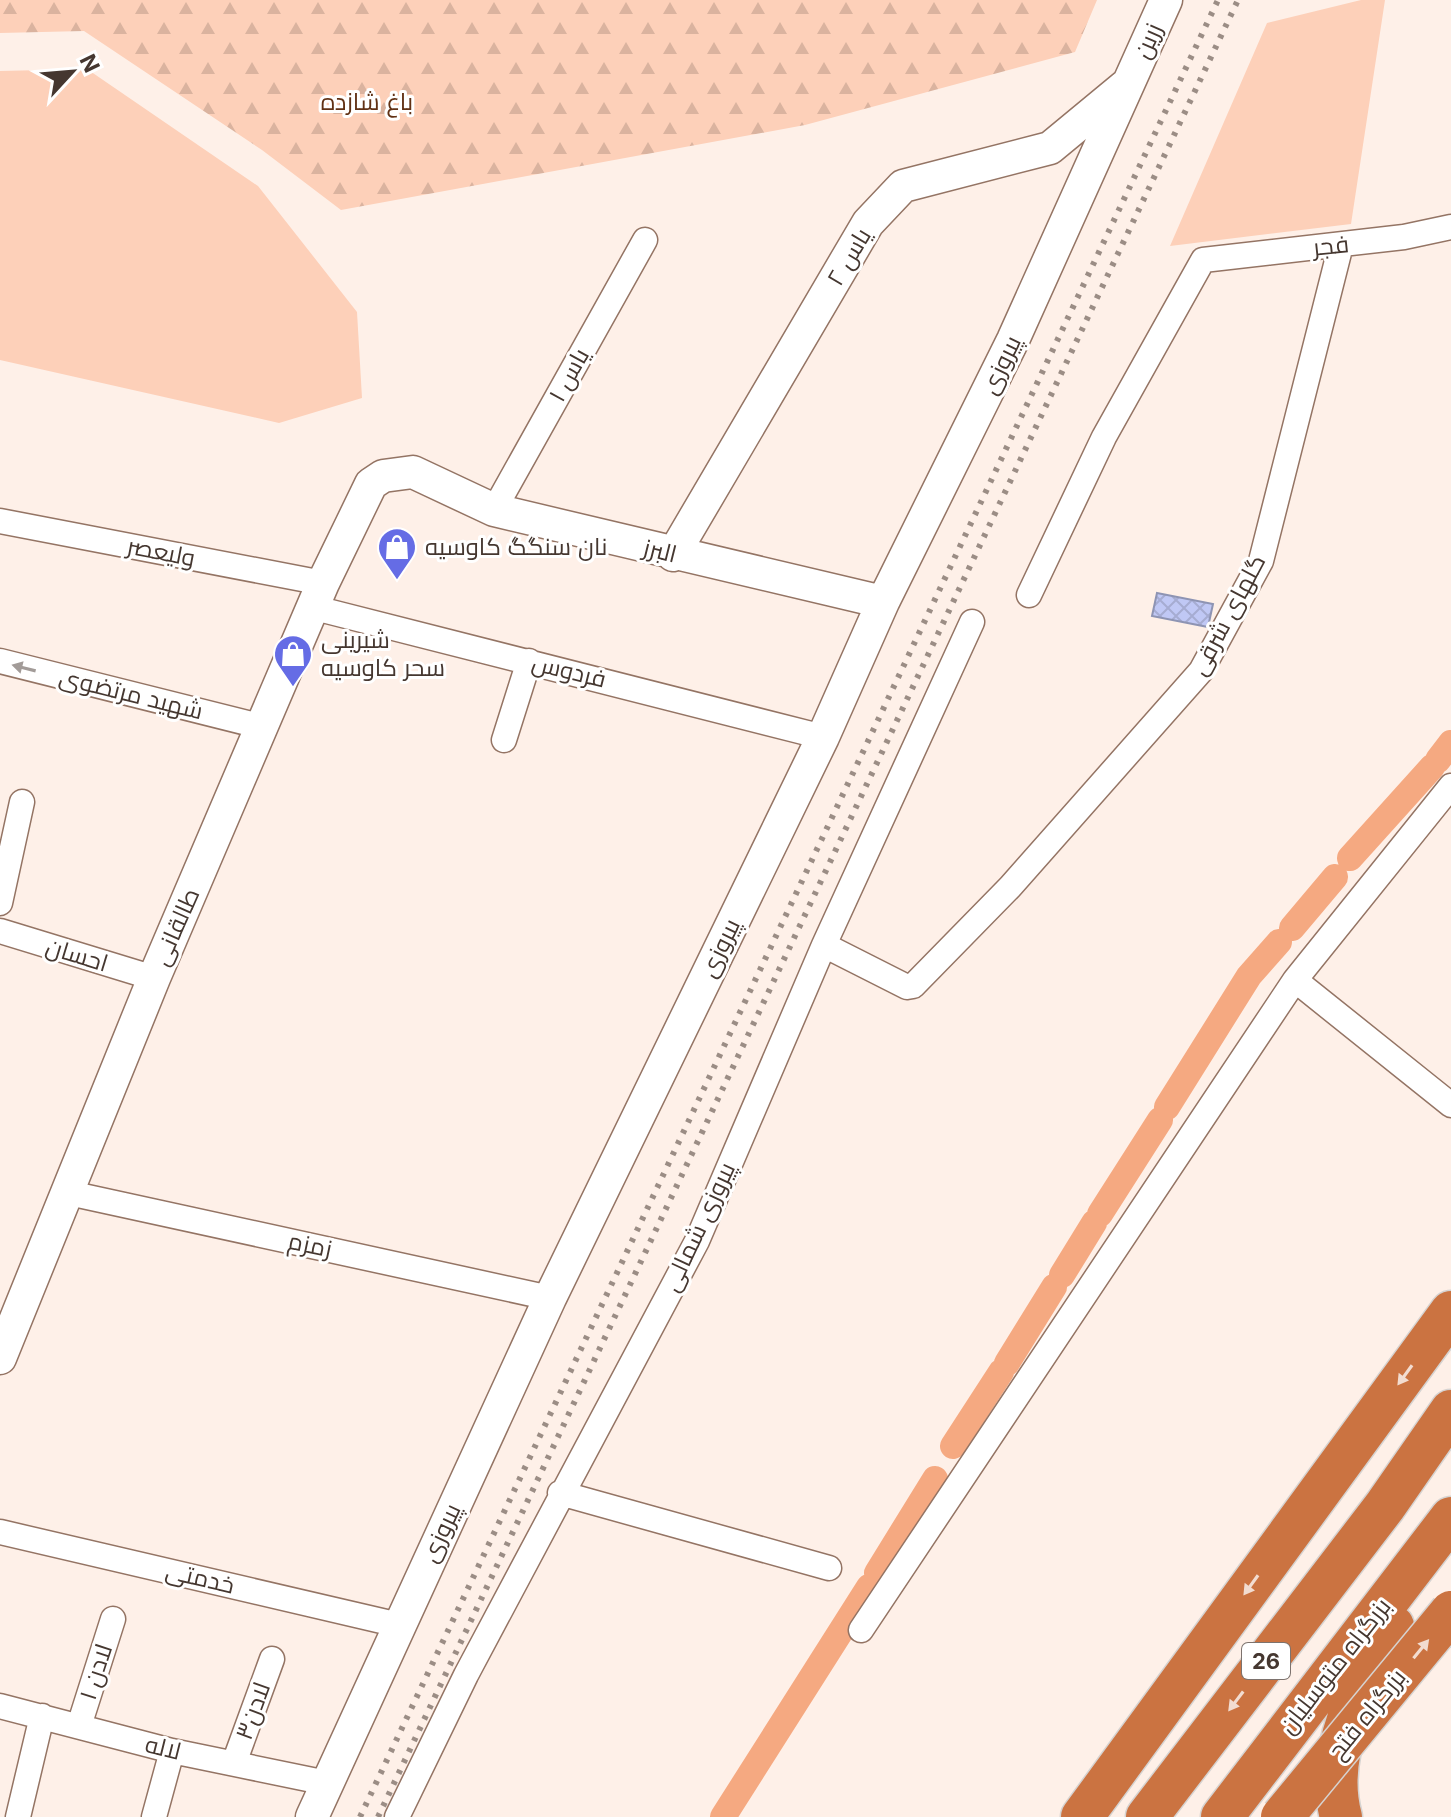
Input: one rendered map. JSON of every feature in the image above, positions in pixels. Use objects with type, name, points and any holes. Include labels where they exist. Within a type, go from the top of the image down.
[{"type":"highway","points":[[1082,1817],[1451,1312]]},
{"type":"highway","name":"26","points":[[1147,1817],[1385,1506],[1451,1411]]},
{"type":"highway","points":[[1341,1817],[1336,1772],[1358,1689],[1451,1519]]},
{"type":"highway","name":"بزرگراه متوسلیان","points":[[1222,1817],[1451,1519]]},
{"type":"highway","name":"بزرگراه فتح","points":[[1282,1817],[1451,1612]]},
{"type":"street","name":"زرین","points":[[1130,81],[1166,0]]},
{"type":"street","name":"یاس ۲","points":[[673,555],[868,223],[903,186],[1050,148],[1130,81]]},
{"type":"street","name":"پیروزی","points":[[312,1817],[550,1298],[823,737],[883,602],[1013,340],[1130,81]]},
{"type":"street","name":"فجر","points":[[1029,595],[1104,437],[1198,266],[1210,257],[1341,245],[1451,227]]},
{"type":"street","name":"یاس ۱","points":[[494,510],[645,240]]},
{"type":"street","name":"گلهای شرقی","points":[[824,945],[907,987],[917,982],[1010,887],[1201,671],[1261,561],[1341,245]]},
{"type":"street","name":"البرز","points":[[361,501],[371,484],[383,476],[413,472],[494,510],[673,555],[883,602]]},
{"type":"street","name":"طالقانی","points":[[0,1358],[154,978],[361,501]]},
{"type":"street","name":"ولیعصر","points":[[0,521],[319,596]]},
{"type":"street","name":"فردوس","points":[[319,596],[529,661],[823,737]]},
{"type":"street","name":"پیروزی شمالی","points":[[397,1817],[560,1493],[697,1241],[824,945],[972,622]]},
{"type":"street","name":"شهید مرتضوی","points":[[0,661],[263,727]]},
{"type":"street","points":[[504,740],[529,661]]},
{"type":"street","points":[[861,1630],[1295,980],[1451,786]]},
{"type":"street","points":[[0,903],[22,802]]},
{"type":"street","name":"احسان","points":[[0,931],[154,978]]},
{"type":"street","points":[[1295,980],[1451,1105]]},
{"type":"street","name":"زمزم","points":[[69,1193],[550,1298]]},
{"type":"street","points":[[560,1493],[829,1568]]},
{"type":"street","name":"خدمتی","points":[[0,1532],[399,1625]]},
{"type":"street","name":"لادن ۱","points":[[79,1726],[113,1619]]},
{"type":"street","name":"لادن۳","points":[[234,1763],[272,1659]]},
{"type":"street","name":"لاله","points":[[0,1706],[172,1751],[327,1783]]},
{"type":"street","points":[[18,1817],[42,1716]]},
{"type":"street","points":[[154,1817],[172,1751]]},
{"type":"green space","name":"باغ شازده","points":[[0,0],[1097,0],[1075,52],[805,125],[341,210],[262,150],[84,31],[0,33]]},
{"type":"green space","points":[[1361,0],[1385,0],[1351,224],[1170,246],[1267,23]]},
{"type":"green space","points":[[87,69],[258,186],[357,312],[362,398],[279,423],[0,360],[0,71]]},
{"type":"building","points":[[1157,593],[1213,604],[1208,627],[1152,616]]},
{"type":"waterway","points":[[1438,760],[1451,743]]},
{"type":"waterway","points":[[1350,858],[1432,767]]},
{"type":"waterway","points":[[1292,928],[1335,877]]},
{"type":"waterway","points":[[1167,1107],[1249,976],[1279,942]]},
{"type":"waterway","points":[[1100,1214],[1160,1120]]},
{"type":"waterway","points":[[1062,1275],[1094,1223]]},
{"type":"waterway","points":[[1007,1363],[1054,1287]]},
{"type":"waterway","points":[[953,1446],[1001,1372]]},
{"type":"waterway","points":[[877,1573],[935,1479]]},
{"type":"waterway","points":[[723,1817],[869,1587]]},
{"type":"railway","points":[[360,1817],[1218,0]]},
{"type":"railway","points":[[378,1817],[1238,0]]},
{"type":"place","name":"نان سنگگ کاوسیه","points":[[397,581]]},
{"type":"place","name":"شیرینی سحر کاوسیه","points":[[293,688]]}]
